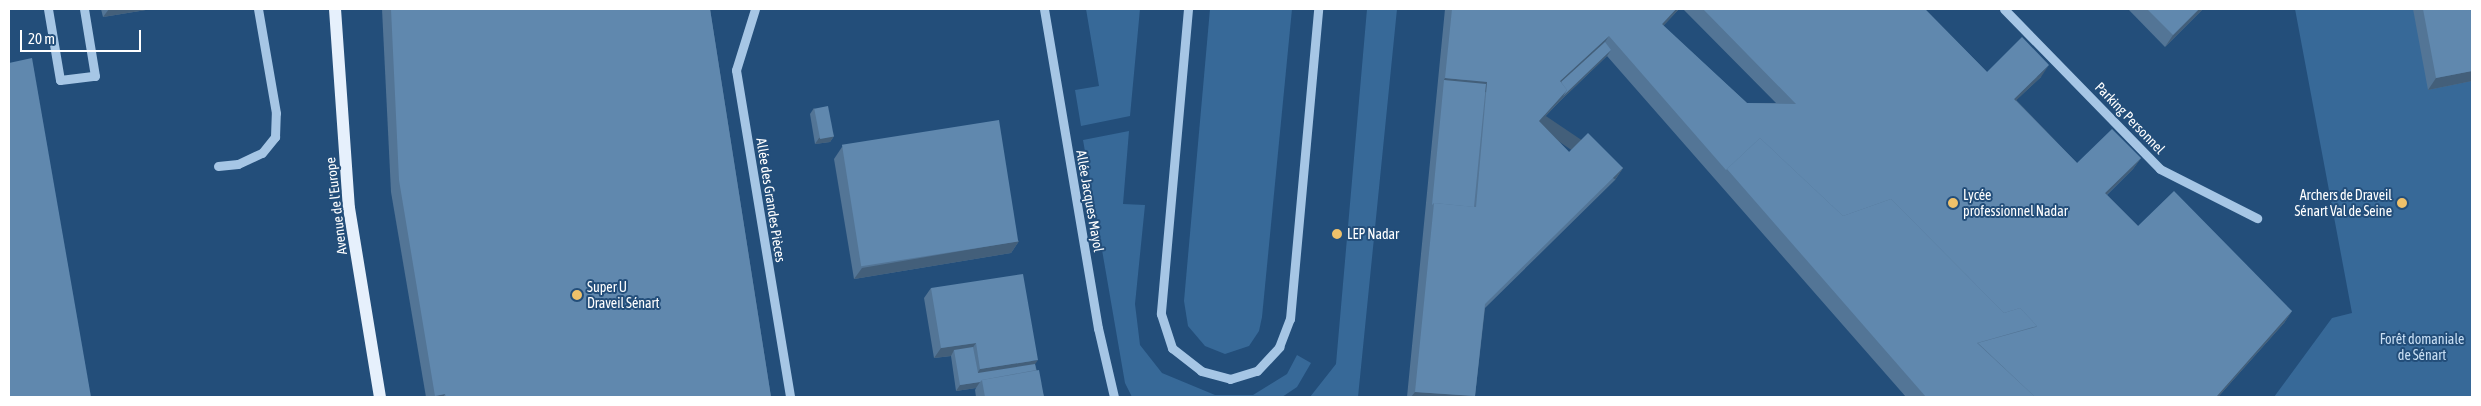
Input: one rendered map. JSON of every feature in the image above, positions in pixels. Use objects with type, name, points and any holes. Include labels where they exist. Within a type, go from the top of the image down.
[{"type":"main road","name":"Avenue de l'Europe","points":[[335,9],[349,208],[380,397]]},
{"type":"lane","points":[[48,9],[60,80],[95,76],[84,9]]},
{"type":"lane","points":[[218,166],[238,164],[262,153],[275,137],[276,113],[258,9]]},
{"type":"lane","name":"Allée des Grandes Pièces","points":[[755,9],[736,70],[790,397]]},
{"type":"lane","name":"Allée Jacques Mayol","points":[[1044,9],[1098,328],[1114,397]]},
{"type":"lane","points":[[1188,9],[1161,314],[1172,348],[1201,371],[1230,380],[1257,371],[1279,347],[1290,319],[1318,9]]},
{"type":"lane","name":"Parking Personnel","points":[[2004,9],[2160,169],[2257,218]]},
{"type":"green space","points":[[1086,9],[1140,9],[1130,116],[1081,126],[1075,90],[1099,86]]},
{"type":"green space","points":[[1210,9],[1292,9],[1262,317],[1259,331],[1249,346],[1225,354],[1205,346],[1188,326],[1184,301]]},
{"type":"green space","points":[[1367,9],[1397,9],[1358,397],[1310,397],[1336,364]]},
{"type":"green space","name":"Archers de Draveil Sénart Val de Seine","points":[[2295,9],[2472,9],[2472,397],[2274,397],[2332,318],[2352,313]]},
{"type":"green space","points":[[1129,131],[1123,204],[1145,205],[1135,304],[1140,345],[1162,373],[1215,395],[1253,395],[1287,374],[1297,355],[1311,363],[1297,387],[1282,397],[1132,397],[1125,383],[1083,140]]},
{"type":"building","name":"Super U Draveil Sénart","points":[[391,9],[710,9],[771,397],[446,397],[445,394],[435,396],[399,180]]},
{"type":"building","name":"Lycée professionnel Nadar","points":[[1452,9],[1676,9],[1662,24],[1747,103],[1796,104],[1703,9],[1925,9],[1987,72],[2022,37],[2049,65],[2014,99],[2077,163],[2112,129],[2141,158],[2105,193],[2138,226],[2174,191],[2292,311],[2216,397],[2035,397],[1978,343],[2036,327],[2020,308],[2004,313],[1891,199],[1843,216],[1760,138],[1726,170],[1609,36],[1560,81],[1567,90],[1539,121],[1569,152],[1588,133],[1623,168],[1485,304],[1475,396],[1415,392],[1434,203],[1476,207],[1487,82],[1445,78]]},
{"type":"building","points":[[2147,9],[2199,9],[2173,35]]},
{"type":"building","points":[[2423,9],[2472,9],[2472,71],[2436,78]]},
{"type":"building","points":[[1605,42],[1611,50],[1563,96],[1567,90],[1561,82]]},
{"type":"building","points":[[32,58],[91,397],[9,397],[9,63]]},
{"type":"building","points":[[1444,80],[1486,84],[1474,207],[1434,203],[1432,205]]},
{"type":"building","points":[[828,106],[834,136],[820,139],[814,109]]},
{"type":"building","points":[[999,120],[1018,241],[861,266],[842,145]]},
{"type":"building","points":[[1760,138],[1843,216],[1891,199],[2004,313],[2020,308],[2037,326],[1977,343],[2035,397],[1926,397],[1727,169]]},
{"type":"building","points":[[1023,274],[1038,360],[980,369],[976,343],[941,348],[931,288]]},
{"type":"building","points":[[973,347],[978,373],[1035,364],[1036,370],[960,385],[954,350]]},
{"type":"building","points":[[1039,370],[1044,397],[985,397],[982,380]]},
{"type":"place","name":"Lycée professionnel Nadar","points":[[1953,203]]},
{"type":"place","name":"Archers de Draveil Sénart Val de Seine","points":[[2402,203]]},
{"type":"place","name":"LEP Nadar","points":[[1337,234]]},
{"type":"place","name":"Super U Draveil Sénart","points":[[577,295]]},
{"type":"park label","name":"Forêt domaniale de Sénart","points":[[2422,348]]}]
